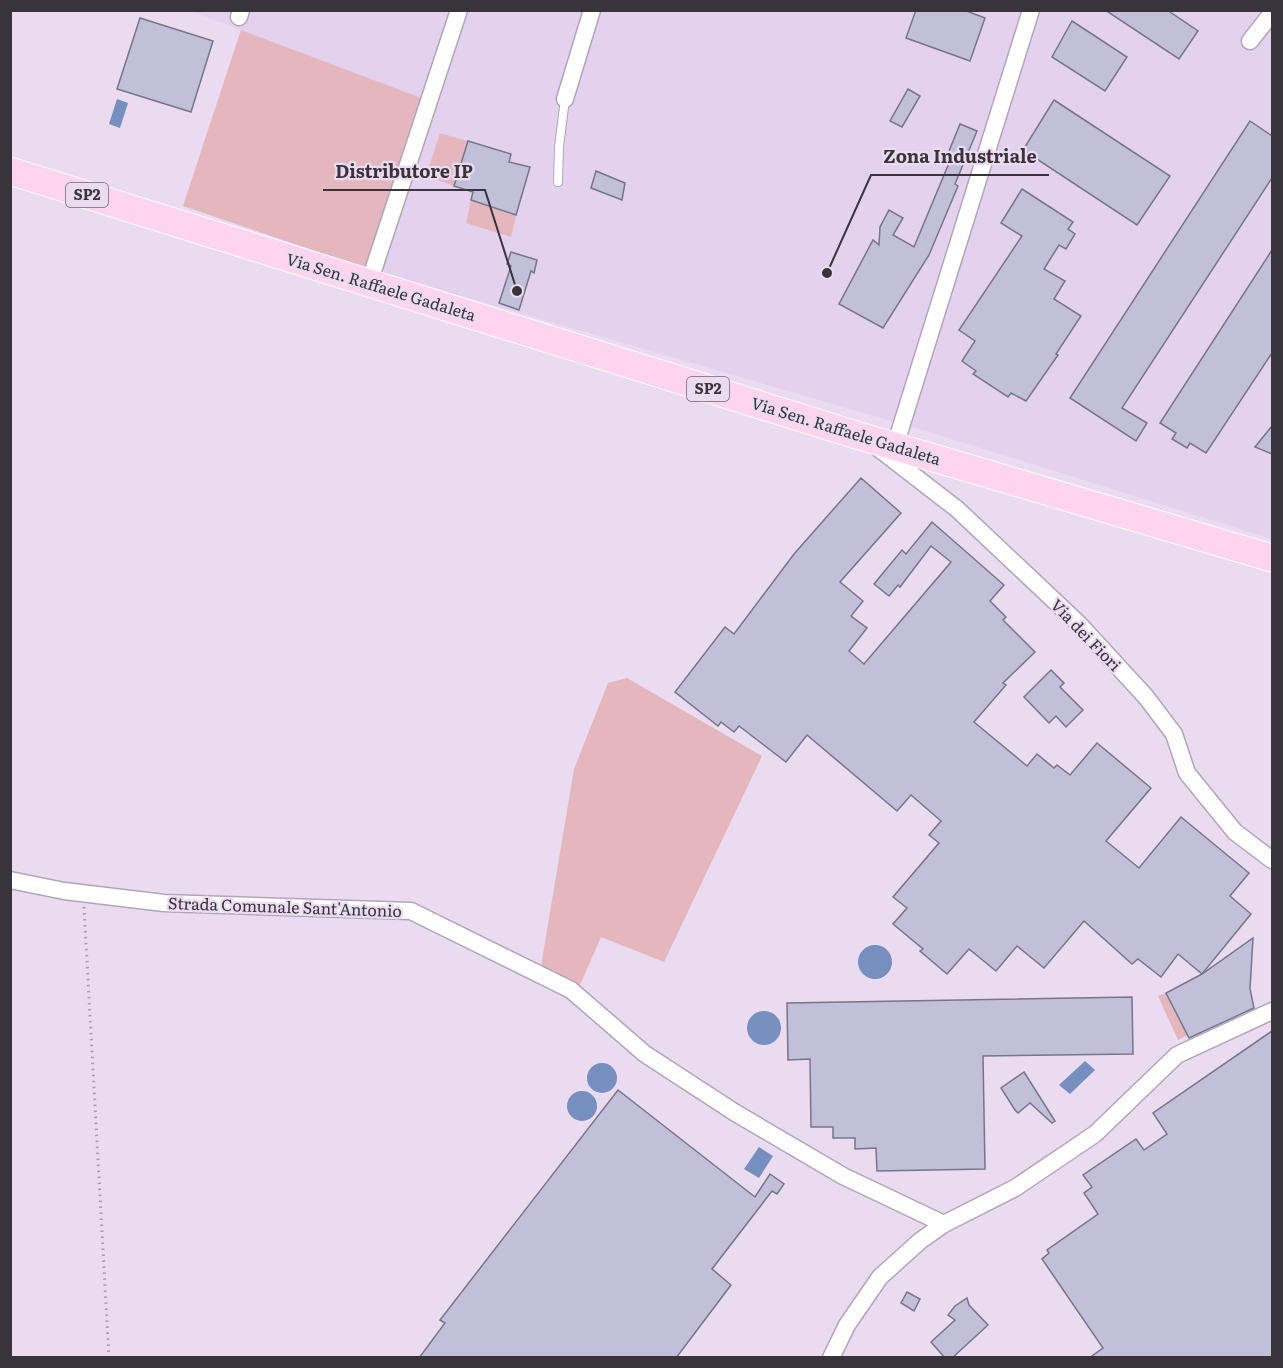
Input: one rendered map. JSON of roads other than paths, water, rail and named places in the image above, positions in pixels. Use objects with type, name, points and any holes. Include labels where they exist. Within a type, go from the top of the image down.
[{"type":"main road","name":"Via Sen. Raffaele Gadaleta","points":[[10,171],[865,438],[1266,553]]},
{"type":"street","points":[[369,283],[459,10]]},
{"type":"street","points":[[565,99],[592,10]]},
{"type":"street","points":[[895,446],[1031,10]]},
{"type":"street","points":[[1250,40],[1272,12]]},
{"type":"street","name":"Via dei Fiori","points":[[865,438],[957,509],[1079,624],[1146,698],[1174,734],[1186,773],[1235,832],[1272,860]]},
{"type":"street","name":"Strada Comunale Sant'Antonio","points":[[10,880],[83,893],[164,903],[411,911],[571,990],[645,1054],[734,1112],[843,1176],[944,1224]]},
{"type":"street","points":[[831,1358],[848,1325],[880,1277],[920,1242],[944,1224],[1015,1188],[1095,1134],[1177,1055],[1272,1011]]},
{"type":"lane","points":[[558,182],[559,147],[565,99]]},
{"type":"water","points":[[117,99],[128,103],[120,128],[109,124]]},
{"type":"water","points":[[875,945],[887,950],[892,962],[887,974],[875,979],[863,974],[858,962],[863,950]]},
{"type":"water","points":[[764,1011],[776,1016],[781,1028],[776,1040],[764,1045],[752,1040],[747,1028],[752,1016]]},
{"type":"water","points":[[1085,1061],[1095,1070],[1070,1094],[1059,1085]]},
{"type":"water","points":[[602,1063],[608,1064],[616,1072],[616,1084],[608,1092],[602,1093],[596,1092],[588,1084],[587,1078],[588,1072],[596,1064]]},
{"type":"water","points":[[582,1091],[593,1095],[597,1106],[593,1117],[582,1121],[571,1117],[567,1106],[571,1095]]},
{"type":"water","points":[[759,1147],[773,1156],[759,1178],[744,1169]]},
{"type":"place","name":"Zona Industriale","points":[[827,273]]},
{"type":"place","name":"Distributore IP","points":[[517,291]]}]
